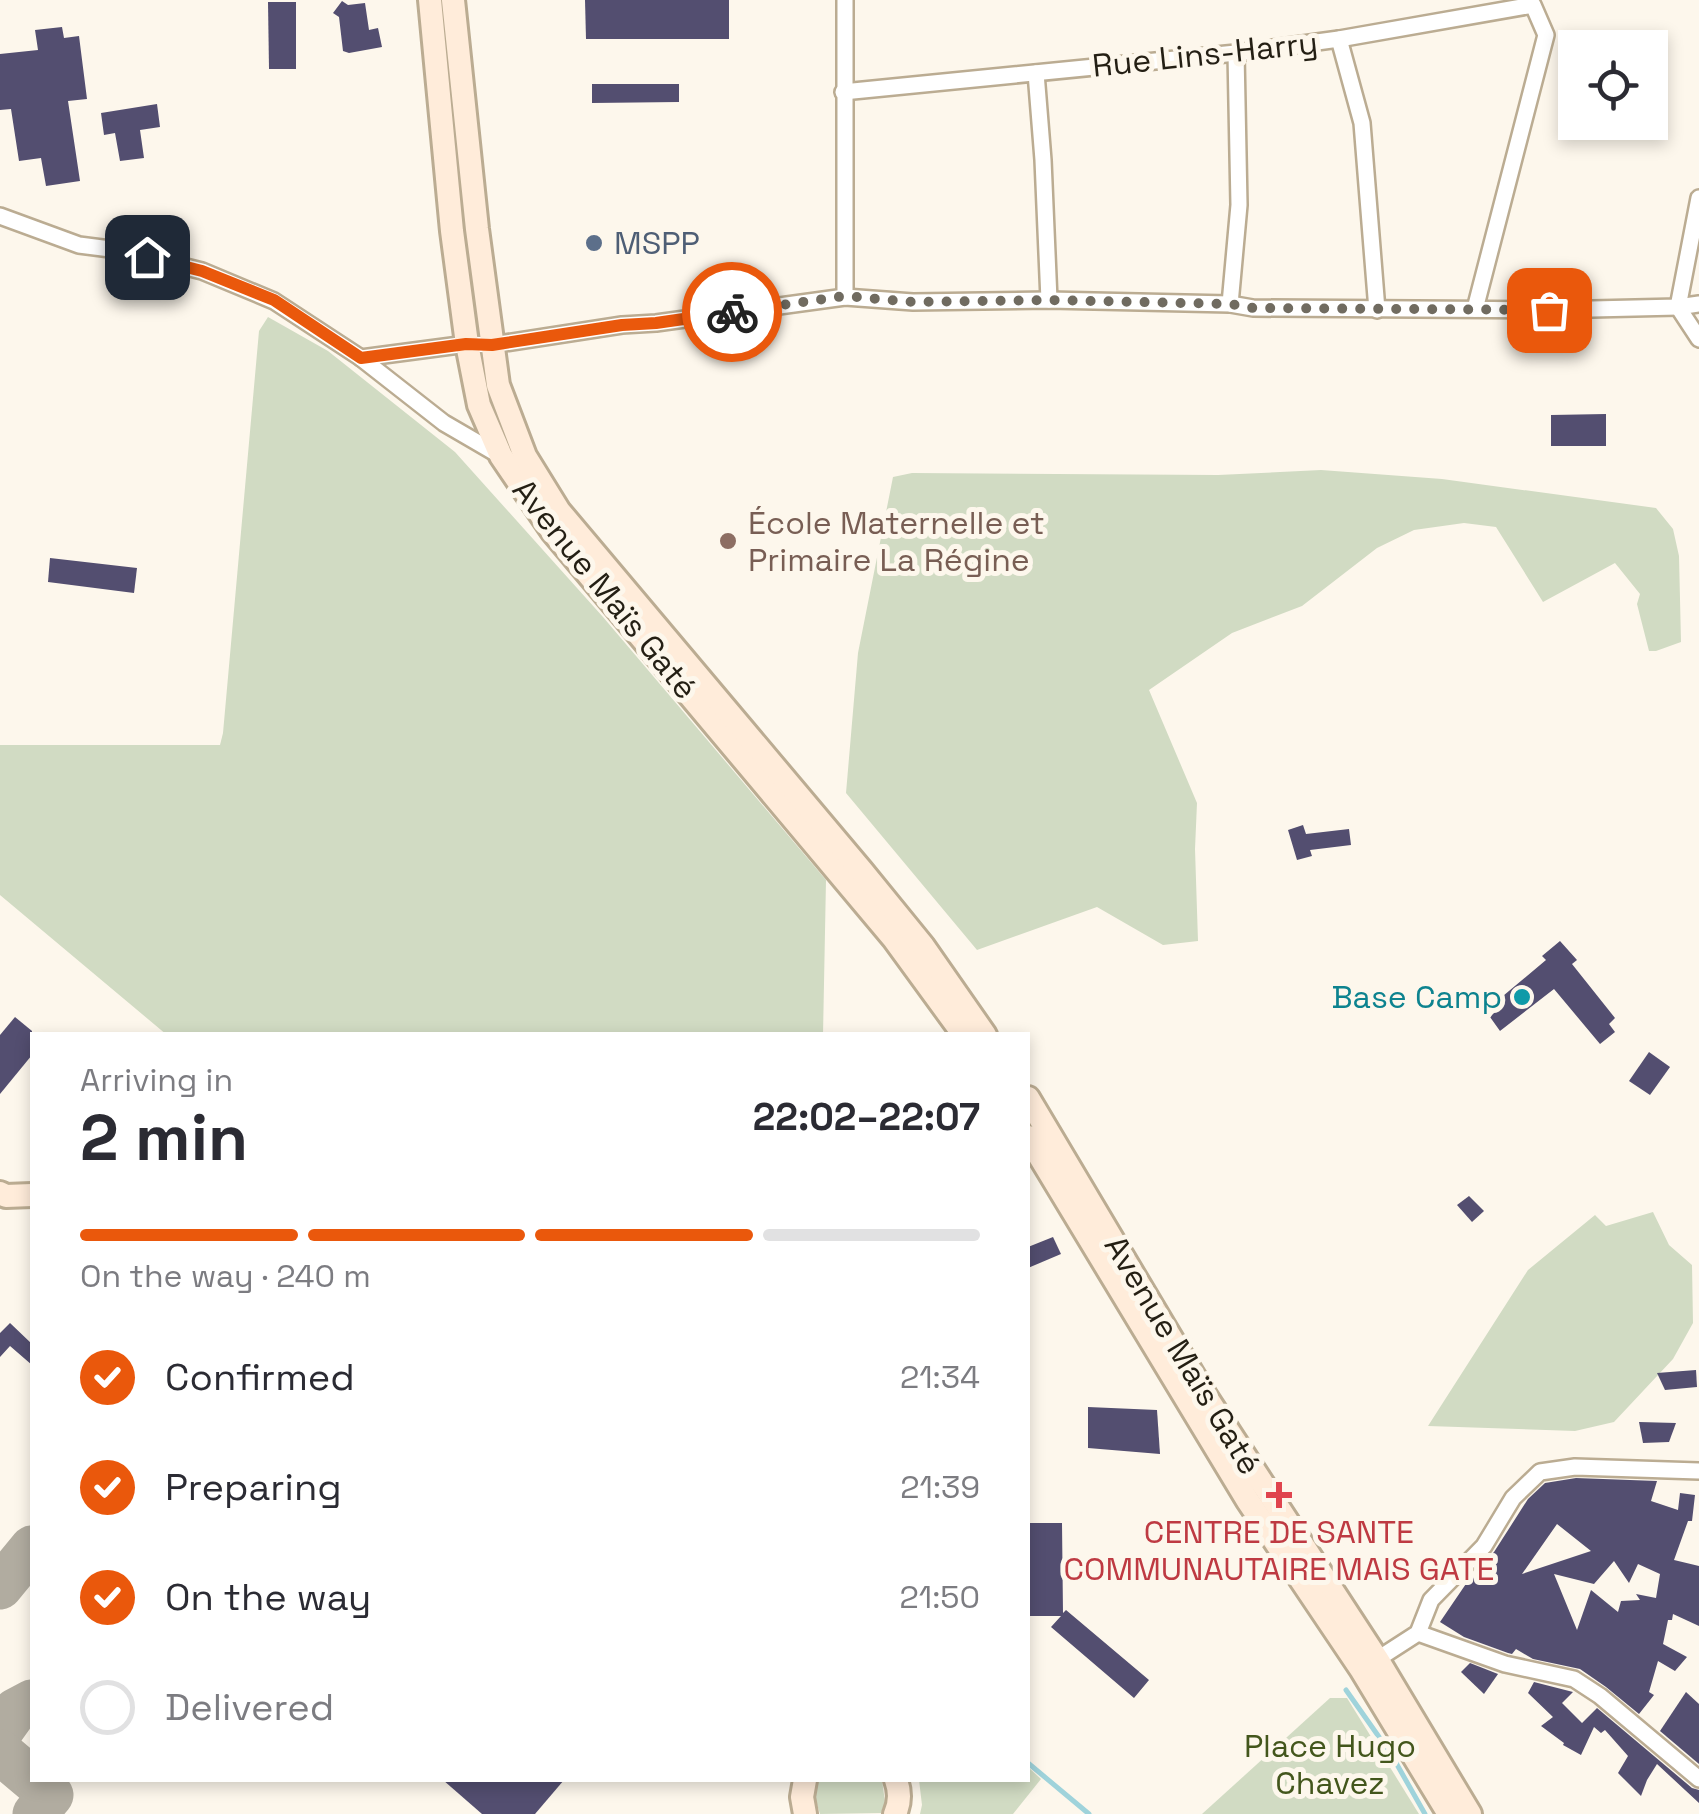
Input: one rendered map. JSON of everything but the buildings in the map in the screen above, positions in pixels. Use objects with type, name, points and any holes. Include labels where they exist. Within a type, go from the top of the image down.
[{"type":"main road","name":"Avenue Maïs Gaté","points":[[430,0],[452,230],[466,344],[479,405],[513,456],[923,946],[983,1032]]},
{"type":"main road","name":"Avenue Maïs Gaté","points":[[453,0],[476,229],[498,386],[513,456],[552,532],[894,939],[962,1032]]},
{"type":"main road","name":"Avenue Maïs Gaté","points":[[1030,1101],[1369,1664],[1470,1814]]},
{"type":"main road","name":"Avenue Maïs Gaté","points":[[1030,1139],[1248,1501],[1369,1664],[1449,1814]]},
{"type":"main road","points":[[0,1193],[30,1195]]},
{"type":"main road","points":[[804,1782],[805,1814]]},
{"type":"main road","points":[[896,1814],[897,1782]]},
{"type":"street","points":[[845,0],[845,296]]},
{"type":"street","name":"Rue Lins-Harry","points":[[843,92],[1236,53],[1533,5],[1546,35],[1476,309]]},
{"type":"street","points":[[1339,39],[1362,123],[1377,310]]},
{"type":"street","points":[[1230,304],[1238,206],[1236,53]]},
{"type":"street","points":[[1036,73],[1048,300]]},
{"type":"street","points":[[1699,198],[1678,308],[1699,339]]},
{"type":"street","points":[[0,216],[80,245],[118,250],[202,271],[274,300],[361,358],[444,423],[513,456]]},
{"type":"street","points":[[361,358],[466,344],[492,345],[845,296],[913,302],[1048,300],[1377,310],[1678,308],[1699,304]]},
{"type":"street","points":[[1369,1664],[1418,1632],[1432,1600],[1484,1546],[1513,1498],[1540,1472],[1575,1467],[1699,1471]]},
{"type":"street","points":[[1418,1632],[1505,1664],[1574,1680],[1600,1696],[1699,1779]]},
{"type":"green space","points":[[268,317],[328,351],[455,452],[603,617],[826,880],[823,1032],[163,1032],[0,895],[0,745],[220,745],[259,331]]},
{"type":"green space","points":[[1321,470],[1442,479],[1656,508],[1673,529],[1679,556],[1681,642],[1649,651],[1637,604],[1640,594],[1615,563],[1543,602],[1496,527],[1464,523],[1414,530],[1377,548],[1302,606],[1232,633],[1149,690],[1197,803],[1198,941],[1163,945],[1097,907],[977,950],[846,793],[858,653],[893,477],[912,473],[1218,475]]},
{"type":"green space","points":[[1653,1212],[1669,1245],[1692,1265],[1693,1323],[1673,1359],[1614,1422],[1575,1431],[1428,1426],[1528,1270],[1595,1215],[1606,1226]]},
{"type":"green space","name":"Place Hugo Chavez","points":[[1330,1698],[1347,1698],[1419,1814],[1202,1814]]},
{"type":"green space","points":[[1030,1769],[1041,1779],[1013,1814],[920,1814],[919,1782],[1030,1782]]},
{"type":"green space","points":[[817,1782],[882,1782],[885,1802],[881,1813],[820,1814],[814,1795]]},
{"type":"waterway","points":[[1346,1690],[1391,1754],[1425,1814]]},
{"type":"waterway","points":[[1030,1765],[1089,1814]]},
{"type":"taxiway","points":[[0,1587],[30,1550]]},
{"type":"taxiway","points":[[0,1732],[15,1711],[30,1703]]},
{"type":"taxiway","points":[[0,1752],[30,1777]]},
{"type":"taxiway","points":[[35,1814],[51,1795],[36,1782]]},
{"type":"way so far","points":[[732,312],[845,296],[913,302],[1048,300],[1230,304],[1253,308],[1549,310]]},
{"type":"place","name":"MSPP","points":[[594,243]]},
{"type":"place","name":"École Maternelle et Primaire La Régine","points":[[728,541]]},
{"type":"place","name":"Base Camp","points":[[1522,997]]},
{"type":"place","name":"CENTRE DE SANTE COMMUNAUTAIRE MAIS GATE","points":[[1279,1495]]},
{"type":"route","points":[[147,257],[202,271],[274,300],[361,358],[466,344],[492,345],[732,312]]}]
